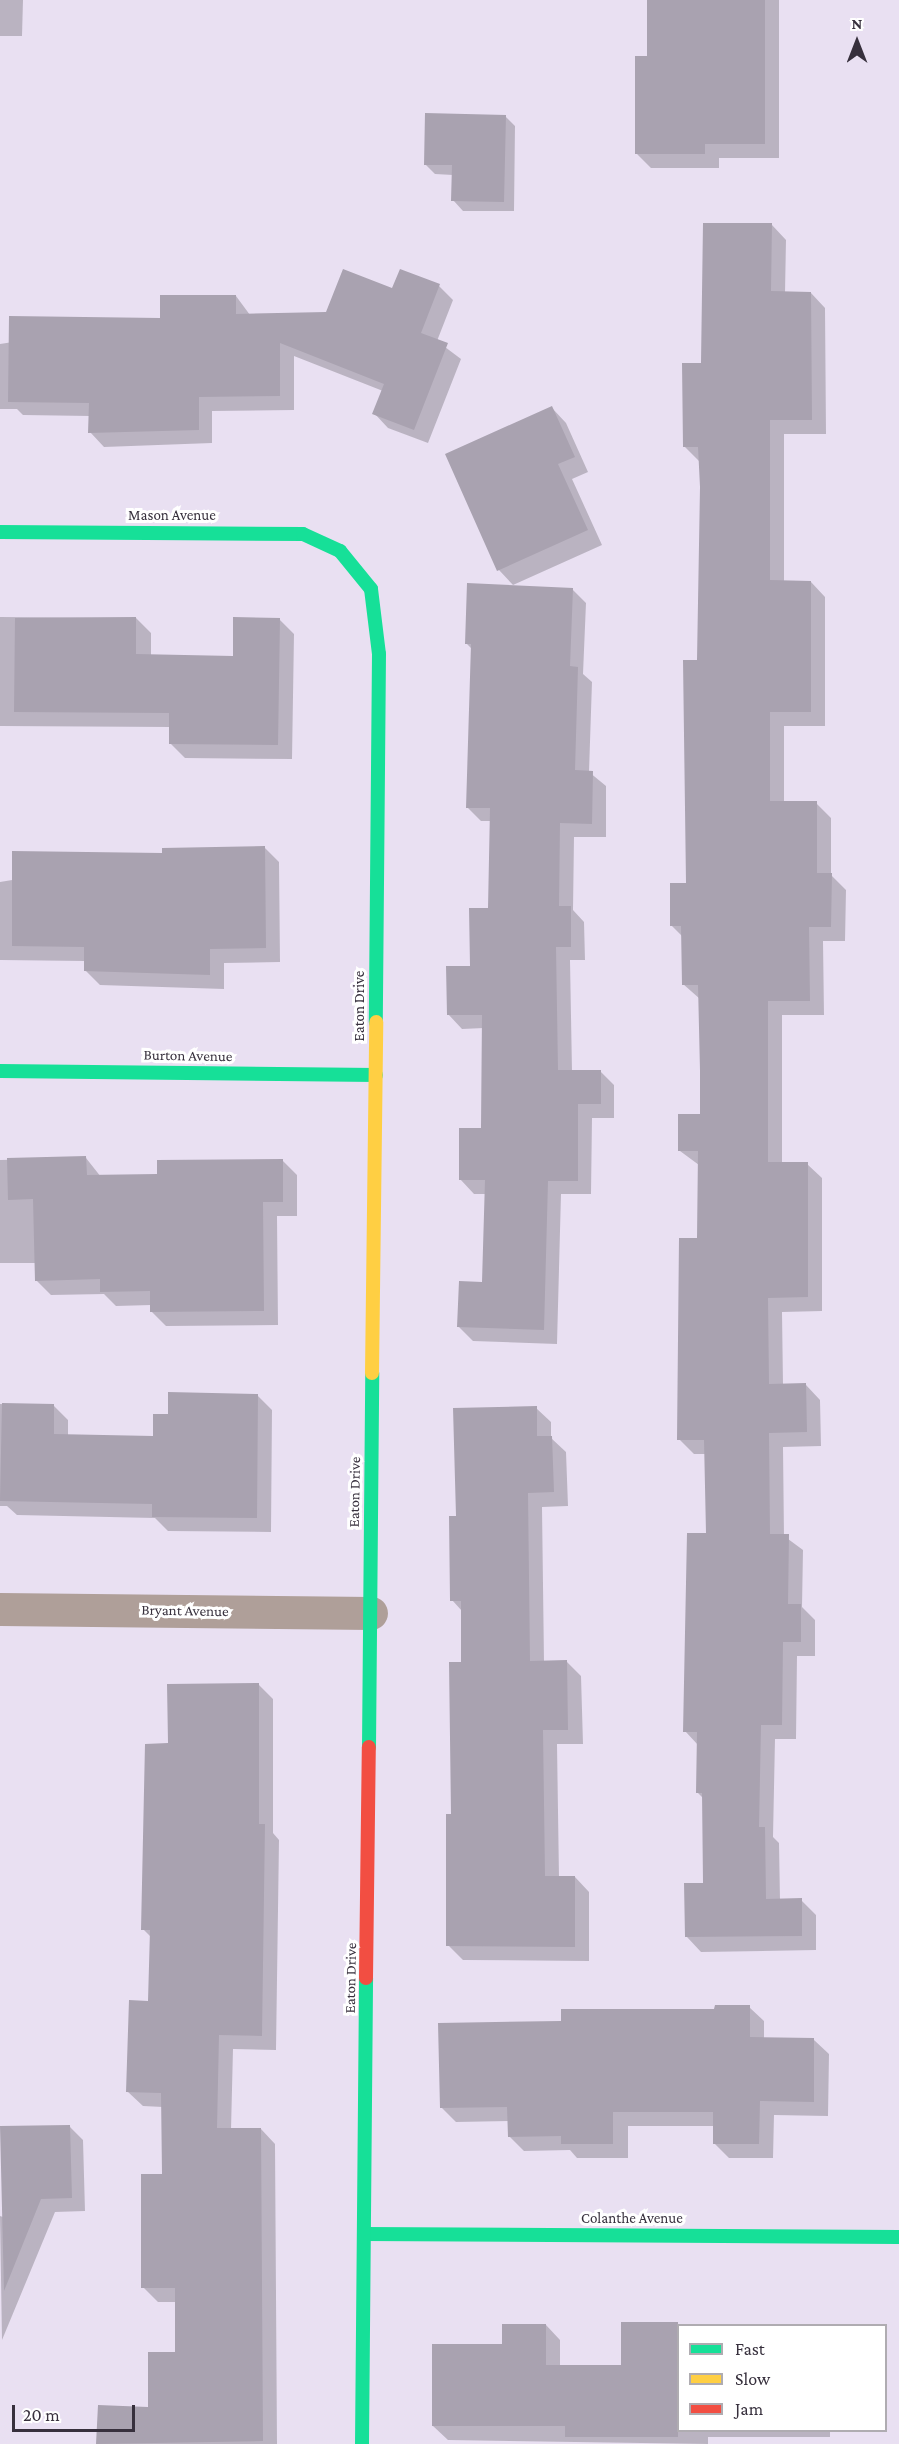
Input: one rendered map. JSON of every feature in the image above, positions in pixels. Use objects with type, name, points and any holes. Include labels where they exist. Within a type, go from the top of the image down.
[{"type":"street","name":"Mason Avenue","points":[[0,532],[303,534],[340,552]]},
{"type":"street","name":"Eaton Drive","points":[[340,552],[371,589],[379,654],[362,2444]]},
{"type":"street","name":"Burton Avenue","points":[[0,1071],[376,1075]]},
{"type":"street","name":"Bryant Avenue","points":[[0,1609],[371,1613]]},
{"type":"street","name":"Colanthe Avenue","points":[[365,2234],[899,2237]]},
{"type":"building","points":[[647,0],[765,0],[765,144],[705,144],[705,154],[635,154],[635,56],[647,56]]},
{"type":"building","points":[[425,113],[506,115],[504,202],[451,201],[452,165],[424,165]]},
{"type":"building","points":[[703,223],[772,223],[771,291],[811,292],[812,420],[770,420],[770,580],[811,581],[811,712],[770,712],[770,801],[817,801],[817,873],[832,873],[831,927],[809,927],[810,1001],[768,1001],[768,1162],[808,1162],[808,1297],[768,1298],[769,1384],[806,1383],[807,1432],[769,1433],[770,1534],[789,1534],[788,1604],[801,1604],[801,1642],[783,1642],[782,1725],[761,1725],[759,1827],[765,1827],[766,1899],[802,1898],[802,1936],[685,1937],[684,1883],[703,1883],[702,1793],[696,1793],[697,1732],[683,1732],[687,1533],[706,1533],[704,1440],[677,1440],[679,1238],[697,1238],[698,1151],[678,1151],[678,1114],[700,1114],[700,1071],[698,985],[682,985],[681,926],[670,926],[670,883],[686,883],[683,660],[697,660],[700,487],[698,447],[683,447],[682,363],[701,363]]},
{"type":"building","points":[[343,269],[392,288],[400,269],[440,284],[421,333],[448,343],[414,430],[372,414],[384,384],[280,343],[280,396],[199,397],[199,430],[88,433],[89,403],[8,402],[9,316],[160,318],[160,295],[236,295],[236,314],[326,312]]},
{"type":"building","points":[[552,406],[575,457],[558,464],[588,530],[497,571],[445,454]]},
{"type":"building","points":[[467,583],[573,588],[570,666],[578,667],[575,770],[593,771],[592,824],[560,823],[559,906],[571,906],[571,947],[556,947],[558,1070],[601,1070],[601,1104],[578,1104],[578,1181],[548,1181],[544,1330],[457,1327],[459,1281],[482,1282],[485,1180],[459,1180],[459,1128],[481,1128],[482,1015],[447,1015],[446,966],[470,966],[469,908],[488,908],[490,808],[466,808],[471,644],[465,644]]},
{"type":"building","points":[[136,617],[136,654],[233,656],[233,617],[280,618],[278,745],[169,744],[169,713],[14,712],[15,618]]},
{"type":"building","points":[[265,846],[266,948],[210,949],[210,975],[84,971],[84,947],[12,946],[12,851],[162,853],[162,848]]},
{"type":"building","points":[[86,1156],[87,1175],[157,1174],[157,1160],[283,1159],[283,1202],[263,1202],[264,1311],[150,1312],[150,1291],[100,1292],[100,1279],[35,1281],[33,1199],[8,1200],[7,1158]]},
{"type":"building","points":[[168,1392],[258,1394],[257,1518],[152,1517],[152,1504],[0,1501],[2,1403],[54,1404],[54,1434],[153,1436],[153,1414],[168,1414]]},
{"type":"building","points":[[537,1406],[537,1436],[552,1436],[554,1492],[528,1493],[530,1661],[567,1660],[568,1730],[543,1730],[545,1876],[575,1876],[575,1947],[446,1946],[446,1814],[451,1814],[449,1662],[461,1662],[461,1601],[450,1601],[449,1516],[456,1516],[453,1408]]},
{"type":"building","points":[[259,1683],[259,1824],[265,1824],[262,2036],[219,2035],[217,2128],[261,2128],[263,2441],[96,2444],[98,2405],[148,2407],[148,2352],[175,2352],[175,2288],[141,2288],[141,2174],[162,2174],[161,2093],[126,2092],[129,2000],[148,2001],[150,1930],[141,1930],[145,1744],[168,1743],[167,1684]]},
{"type":"building","points":[[715,2005],[750,2005],[750,2037],[814,2038],[814,2102],[760,2101],[759,2144],[713,2144],[713,2112],[613,2112],[613,2144],[561,2144],[561,2136],[508,2137],[507,2107],[440,2108],[438,2023],[561,2021],[561,2009],[714,2009]]},
{"type":"building","points":[[70,2125],[72,2198],[41,2199],[4,2291],[0,2126]]},
{"type":"building","points":[[621,2322],[678,2322],[678,2437],[565,2437],[565,2426],[432,2426],[432,2344],[502,2344],[502,2324],[546,2324],[546,2365],[621,2365]]},
{"type":"traffic: fast","points":[[0,532],[303,534],[340,551],[371,589],[379,654],[376,1022]]},
{"type":"traffic: fast","points":[[0,1071],[376,1075]]},
{"type":"traffic: fast","points":[[369,1747],[372,1373]]},
{"type":"traffic: fast","points":[[362,2444],[366,1978]]},
{"type":"traffic: fast","points":[[365,2234],[899,2237]]},
{"type":"traffic: slow","points":[[372,1373],[376,1022]]},
{"type":"traffic: jam","points":[[366,1978],[369,1747]]}]
